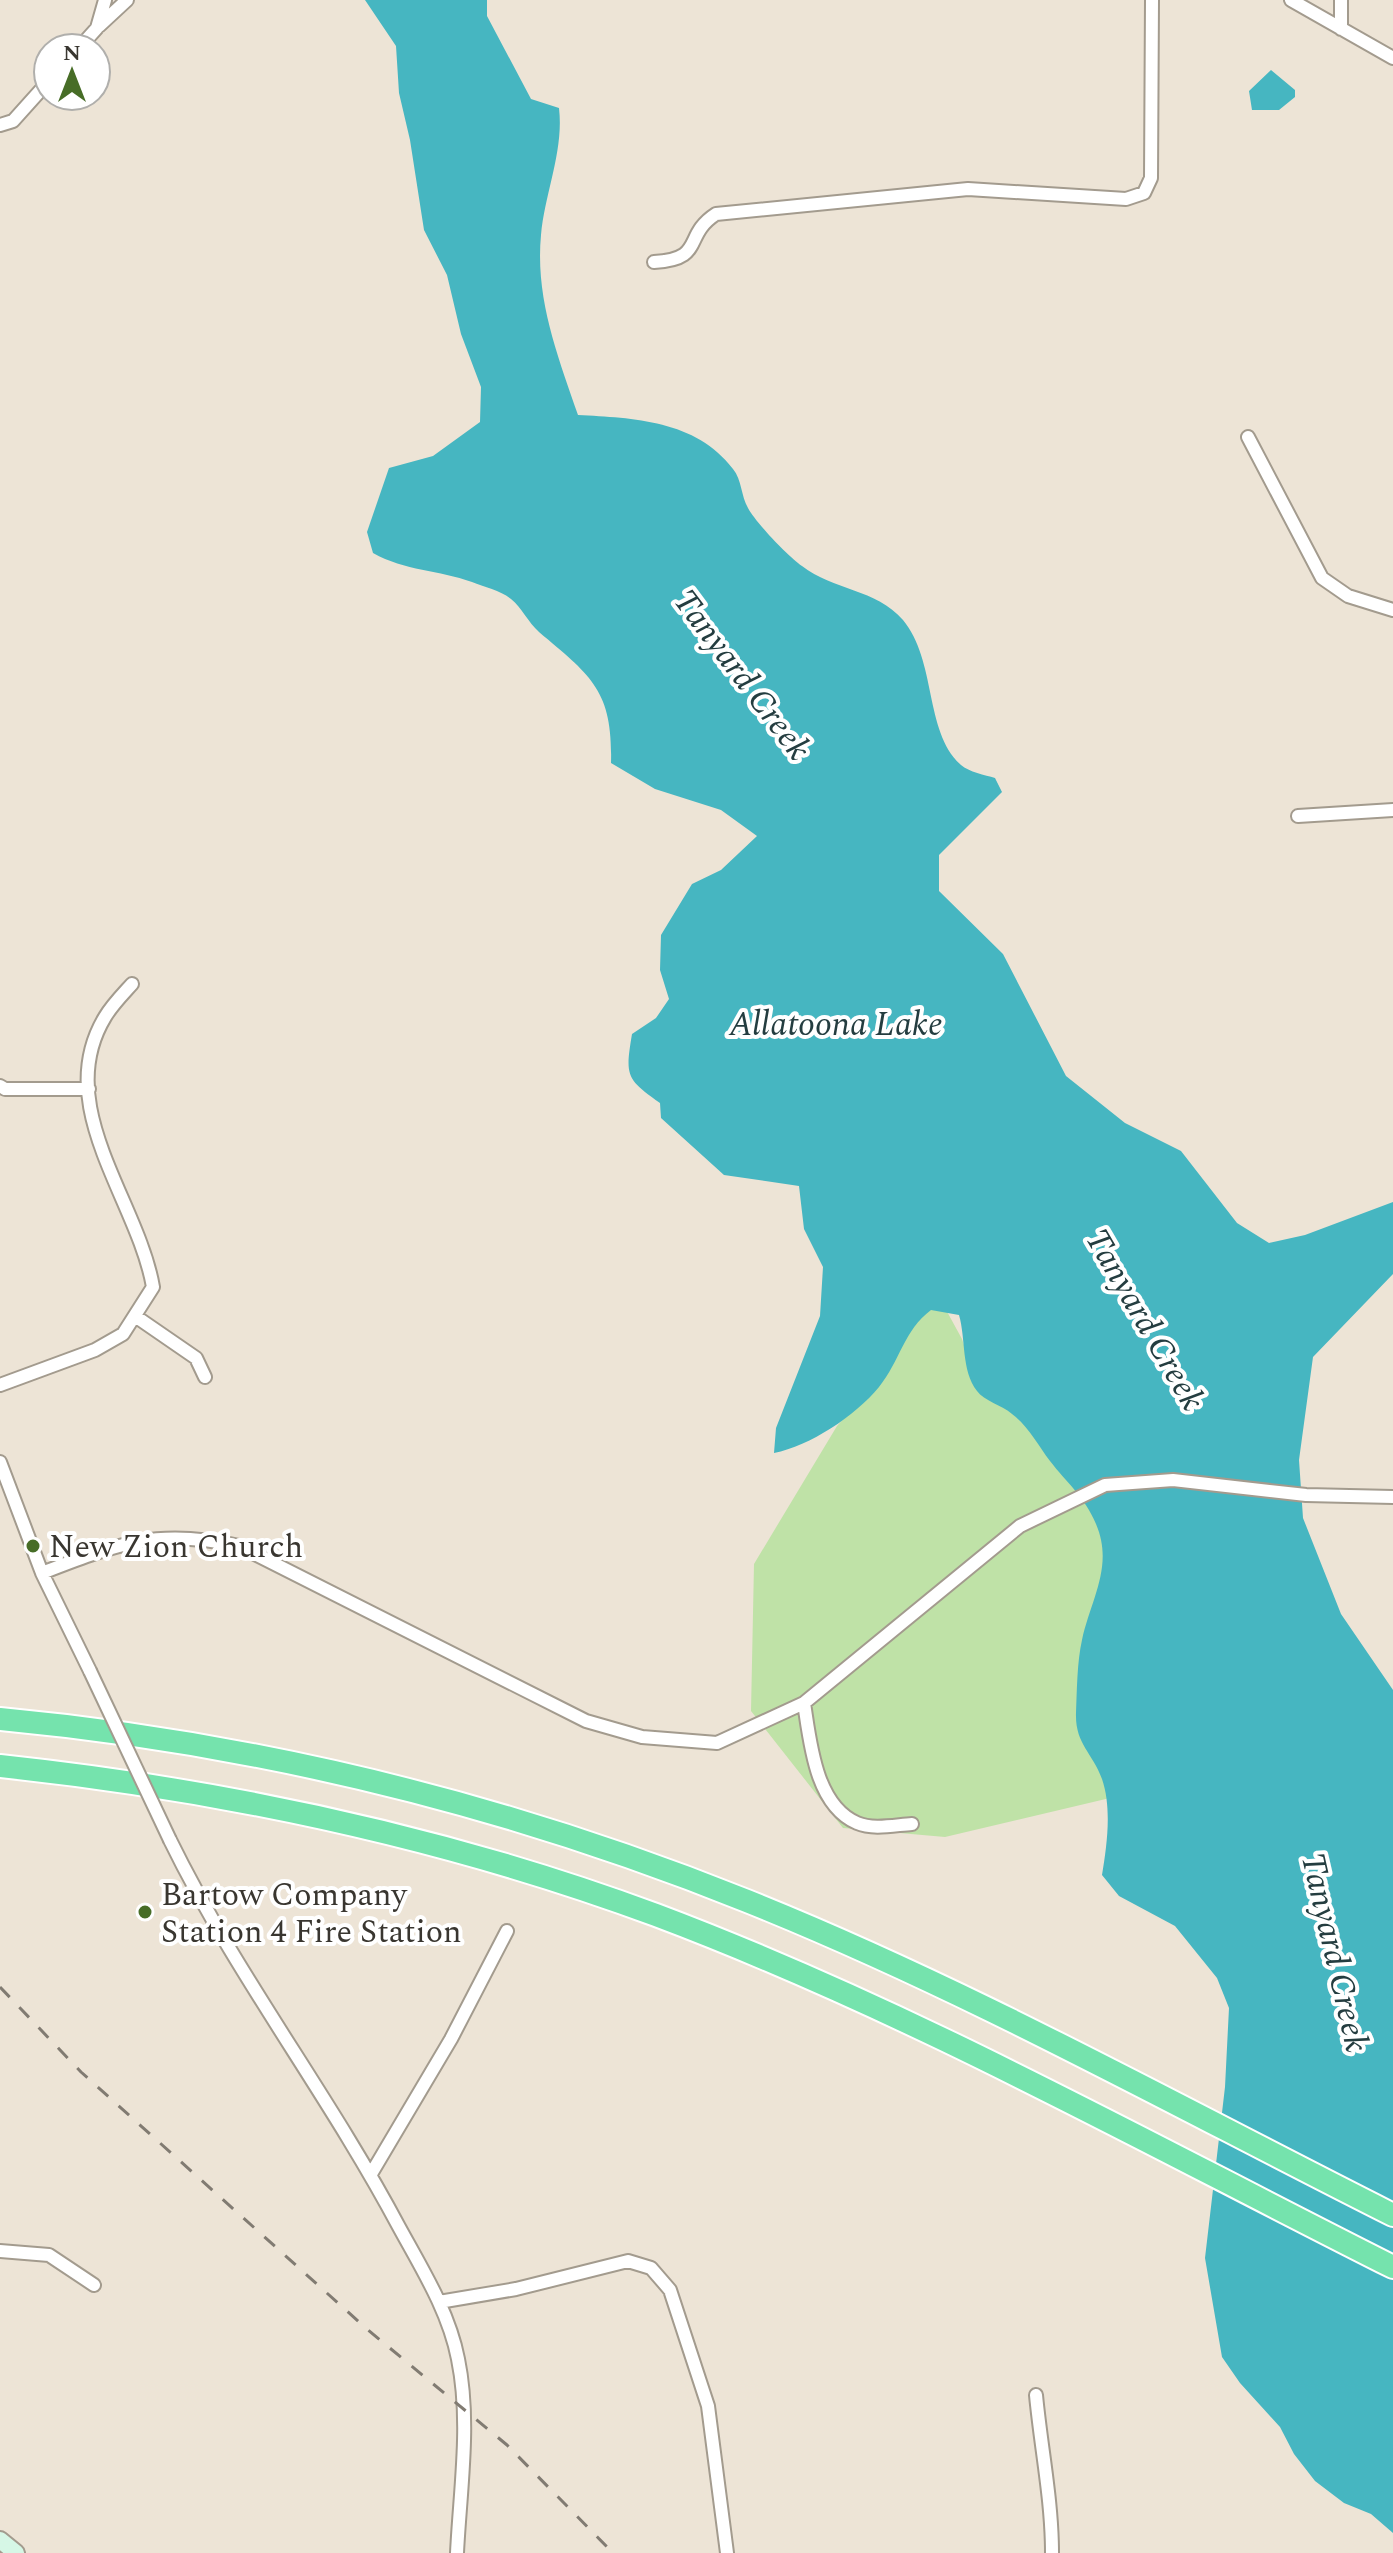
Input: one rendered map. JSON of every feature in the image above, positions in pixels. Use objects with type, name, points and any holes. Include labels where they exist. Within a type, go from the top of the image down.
[{"type":"highway","points":[[0,1719],[129,1734],[317,1769],[493,1813],[671,1872],[896,1967],[1393,2215]]},
{"type":"highway","points":[[0,1766],[155,1785],[334,1820],[495,1862],[656,1915],[792,1970],[926,2031],[1393,2267]]},
{"type":"street","points":[[97,28],[105,0]]},
{"type":"street","points":[[93,32],[127,0]]},
{"type":"street","points":[[654,262],[677,260],[688,254],[702,223],[716,214],[968,189],[1126,199],[1144,193],[1151,178],[1152,0]]},
{"type":"street","points":[[1291,0],[1393,58]]},
{"type":"street","points":[[1341,0],[1341,29]]},
{"type":"street","points":[[0,125],[13,121],[32,100]]},
{"type":"street","points":[[1248,437],[1322,578],[1348,596],[1393,610]]},
{"type":"street","points":[[1298,816],[1393,810]]},
{"type":"street","points":[[0,1385],[95,1350],[123,1334],[153,1287],[148,1261],[97,1139],[89,1089],[88,1059],[104,1017],[132,984]]},
{"type":"street","points":[[0,1086],[5,1089],[89,1089]]},
{"type":"street","points":[[135,1316],[196,1358],[205,1377]]},
{"type":"street","points":[[0,1462],[42,1573],[195,1888],[371,2174],[439,2302],[458,2358],[464,2410],[457,2553]]},
{"type":"street","points":[[42,1573],[117,1544],[160,1537],[198,1537],[239,1546],[586,1721],[642,1737],[717,1743],[804,1703],[1020,1526],[1105,1485],[1173,1480],[1306,1495],[1393,1497]]},
{"type":"street","points":[[804,1703],[814,1762],[829,1796],[845,1815],[858,1823],[876,1826],[912,1824]]},
{"type":"street","points":[[371,2174],[451,2039],[507,1931]]},
{"type":"street","points":[[0,2251],[49,2255],[94,2285]]},
{"type":"street","points":[[439,2302],[516,2289],[628,2261],[651,2268],[670,2290],[708,2406],[727,2553]]},
{"type":"street","points":[[1036,2395],[1041,2453],[1051,2501],[1052,2553]]},
{"type":"street","points":[[0,2540],[16,2553]]},
{"type":"green space","points":[[939,1297],[962,1339],[976,1381],[1072,1467],[1114,1532],[1110,1798],[945,1837],[843,1828],[751,1711],[754,1564],[837,1426],[875,1384],[906,1320]]},
{"type":"water","name":"Allatoona Lake","points":[[365,0],[487,0],[487,16],[531,99],[559,108],[557,156],[541,235],[541,282],[550,327],[578,415],[641,420],[682,431],[701,440],[733,469],[752,514],[796,561],[814,574],[880,602],[903,620],[921,655],[935,715],[949,751],[964,767],[995,778],[1002,792],[939,855],[939,891],[1003,954],[1066,1076],[1125,1123],[1181,1151],[1237,1223],[1269,1243],[1305,1235],[1393,1202],[1393,1274],[1313,1357],[1299,1460],[1303,1518],[1341,1614],[1393,1690],[1393,2533],[1371,2514],[1344,2503],[1315,2481],[1294,2454],[1280,2427],[1240,2383],[1222,2357],[1205,2258],[1225,2087],[1229,2008],[1217,1978],[1175,1926],[1119,1896],[1102,1875],[1108,1827],[1105,1790],[1076,1724],[1080,1649],[1102,1568],[1101,1539],[1092,1514],[1023,1424],[977,1391],[968,1374],[959,1315],[931,1310],[914,1327],[879,1387],[858,1409],[817,1437],[774,1453],[776,1428],[820,1316],[823,1267],[804,1229],[799,1186],[724,1175],[661,1118],[660,1103],[640,1088],[631,1075],[632,1034],[656,1018],[669,999],[660,970],[661,935],[692,884],[721,870],[757,836],[721,810],[655,789],[611,763],[608,718],[595,687],[507,596],[472,582],[410,567],[373,553],[367,532],[389,468],[433,456],[480,422],[481,387],[461,334],[447,275],[424,230],[399,93],[396,46]]},
{"type":"water","points":[[1271,70],[1295,90],[1295,97],[1279,110],[1252,110],[1249,91]]},
{"type":"railway","points":[[0,1987],[81,2072],[368,2330],[507,2445],[613,2553]]},
{"type":"place","name":"New Zion Church","points":[[33,1546]]},
{"type":"place","name":"Bartow Company Station 4 Fire Station","points":[[145,1912]]},
{"type":"water label","name":"Tanyard Creek","points":[[743,674]]},
{"type":"water label","name":"Tanyard Creek","points":[[1146,1319]]},
{"type":"water label","name":"Tanyard Creek","points":[[1336,1952]]}]
